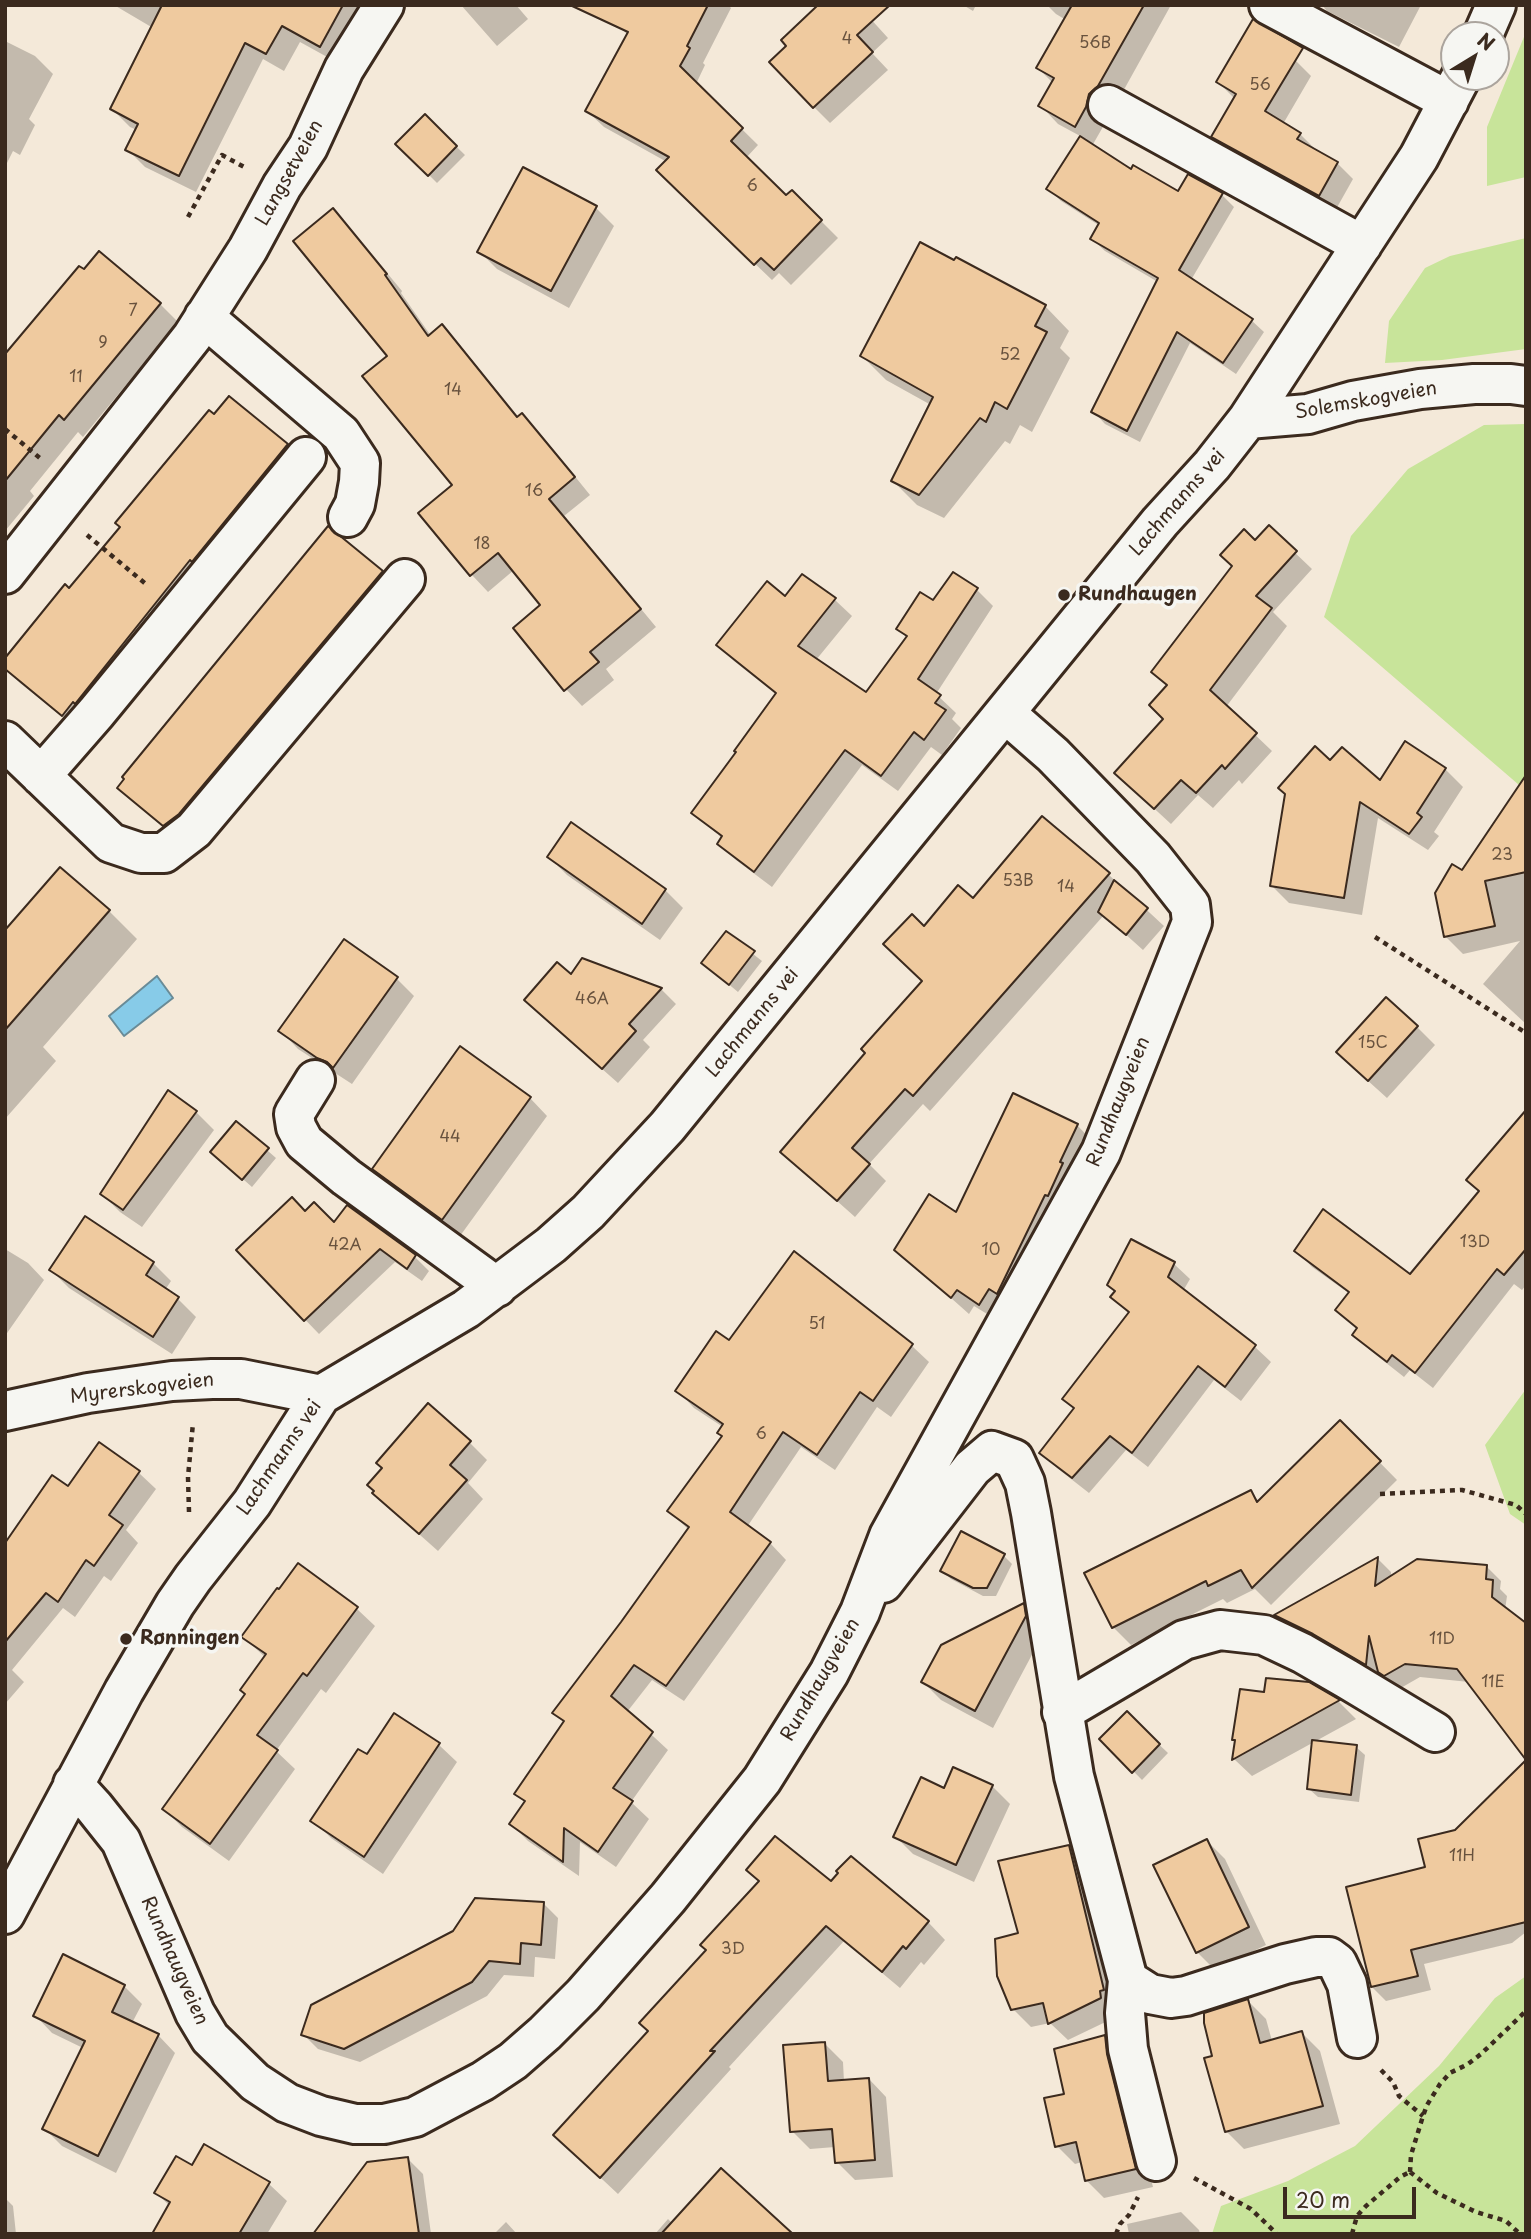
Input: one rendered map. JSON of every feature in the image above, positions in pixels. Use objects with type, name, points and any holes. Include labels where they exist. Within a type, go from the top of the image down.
[{"type":"street","name":"Langsetveien","points":[[5,574],[198,327],[308,147],[344,69],[384,5]]},
{"type":"street","points":[[1269,5],[1440,82]]},
{"type":"street","name":"Lachmanns vei","points":[[5,1914],[124,1691],[175,1604],[253,1503],[321,1395],[466,1309],[497,1287],[588,1212],[667,1128],[1160,522],[1212,465],[1248,419],[1419,157],[1454,91]]},
{"type":"street","points":[[1108,105],[1362,245]]},
{"type":"street","points":[[198,327],[341,434],[360,463],[355,504],[348,517]]},
{"type":"street","name":"Solemskogveien","points":[[1248,419],[1308,414],[1353,401],[1420,389],[1474,384],[1526,386]]},
{"type":"street","points":[[41,776],[306,457]]},
{"type":"street","points":[[5,741],[111,843],[141,853],[164,853],[194,830],[405,579]]},
{"type":"street","name":"Rundhaugveien","points":[[73,1784],[121,1841],[195,2013],[210,2038],[255,2082],[287,2103],[321,2116],[355,2124],[384,2123],[415,2117],[483,2081],[513,2061],[545,2034],[668,1898],[762,1780],[829,1673],[860,1612],[889,1536],[1101,1152],[1192,922],[1190,905],[1153,858],[1053,755],[1005,713]]},
{"type":"street","points":[[316,1080],[294,1114],[296,1127],[304,1142],[346,1177],[497,1287]]},
{"type":"street","name":"Myrerskogveien","points":[[5,1410],[88,1393],[172,1381],[212,1379],[241,1379],[321,1395]]},
{"type":"street","points":[[860,1612],[972,1468],[992,1451],[1014,1459],[1025,1483],[1031,1513],[1074,1776],[1128,1980],[1125,2013],[1128,2049],[1156,2161]]},
{"type":"street","points":[[1062,1712],[1184,1640],[1220,1630],[1264,1635],[1313,1660],[1435,1732]]},
{"type":"street","points":[[1128,1980],[1150,1994],[1171,1998],[1186,1996],[1285,1964],[1329,1957],[1338,1963],[1347,1984],[1357,2038]]},
{"type":"path","points":[[188,217],[222,155],[250,170]]},
{"type":"path","points":[[57,509],[179,612]]},
{"type":"path","points":[[1375,937],[1526,1033]]},
{"type":"path","points":[[190,1508],[188,1477],[193,1419]]},
{"type":"path","points":[[1380,1494],[1462,1490],[1516,1505],[1526,1514]]},
{"type":"path","points":[[1410,2172],[1411,2155],[1427,2105],[1450,2073],[1468,2064],[1526,2011]]},
{"type":"path","points":[[1357,2038],[1365,2055],[1386,2074],[1399,2096],[1423,2116]]},
{"type":"path","points":[[1352,2234],[1357,2217],[1366,2206],[1400,2177],[1410,2172]]},
{"type":"path","points":[[1410,2172],[1437,2193],[1506,2221],[1520,2234]]},
{"type":"path","points":[[1191,2176],[1251,2209],[1277,2234]]},
{"type":"green space","points":[[1526,32],[1526,177],[1487,186],[1487,127],[1502,91],[1510,91],[1510,71]]},
{"type":"green space","points":[[1526,238],[1526,349],[1442,360],[1385,363],[1389,321],[1425,268],[1450,256]]},
{"type":"green space","points":[[1526,424],[1526,791],[1324,617],[1351,536],[1408,469],[1484,425]]},
{"type":"green space","points":[[1526,1389],[1526,1525],[1510,1514],[1485,1445]]},
{"type":"green space","points":[[1526,1976],[1526,2234],[1212,2234],[1221,2206],[1288,2181],[1355,2146],[1439,2066],[1495,1998]]},
{"type":"water","points":[[157,976],[173,998],[124,1036],[109,1016]]},
{"type":"building","points":[[162,5],[343,5],[320,47],[282,26],[266,54],[245,43],[179,176],[125,150],[138,124],[110,109]]},
{"type":"building","points":[[570,5],[708,5],[680,66],[743,128],[731,141],[786,195],[792,190],[822,220],[774,270],[761,258],[754,265],[656,170],[669,157],[585,111],[628,32]]},
{"type":"building","points":[[818,5],[890,5],[857,35],[873,52],[813,108],[769,62],[786,46],[781,40]]},
{"type":"building","points":[[1072,5],[1144,5],[1098,86],[1089,94],[1086,107],[1075,127],[1038,106],[1054,78],[1036,68]]},
{"type":"building","points":[[1253,19],[1303,48],[1265,111],[1301,133],[1297,139],[1338,162],[1319,196],[1211,137],[1236,94],[1216,82]]},
{"type":"building","points":[[425,114],[457,146],[428,176],[395,144]]},
{"type":"building","points":[[1080,136],[1131,169],[1133,165],[1178,191],[1188,174],[1223,193],[1179,270],[1253,319],[1223,363],[1177,332],[1127,431],[1091,412],[1158,278],[1090,239],[1099,223],[1046,189]]},
{"type":"building","points":[[523,167],[597,206],[551,291],[477,252]]},
{"type":"building","points":[[333,208],[387,274],[385,275],[428,336],[442,324],[517,417],[522,413],[575,477],[549,499],[641,609],[590,652],[599,662],[564,691],[513,628],[540,605],[498,553],[470,576],[418,513],[452,485],[362,376],[387,356],[293,241]]},
{"type":"building","points":[[920,242],[954,260],[956,257],[1046,305],[1035,326],[1047,332],[1007,409],[995,402],[986,422],[980,418],[919,495],[891,481],[933,397],[860,356]]},
{"type":"building","points":[[99,251],[161,303],[64,420],[59,415],[5,481],[5,354],[79,266],[84,269]]},
{"type":"building","points":[[229,396],[288,444],[192,562],[190,560],[75,704],[73,702],[62,716],[5,669],[5,658],[65,584],[69,588],[120,527],[115,523],[209,410],[214,414]]},
{"type":"building","points":[[1269,525],[1297,551],[1256,596],[1272,608],[1210,690],[1257,733],[1225,769],[1222,765],[1196,793],[1181,780],[1154,809],[1114,773],[1163,719],[1149,705],[1167,685],[1151,672],[1232,566],[1220,555],[1244,529],[1255,540]]},
{"type":"building","points":[[328,526],[383,571],[179,814],[163,826],[117,788],[124,779],[122,777]]},
{"type":"building","points":[[953,572],[978,588],[918,679],[941,695],[935,703],[946,710],[924,740],[914,732],[881,776],[845,750],[754,872],[717,844],[722,836],[691,813],[776,693],[716,645],[767,581],[785,596],[802,574],[836,598],[798,646],[866,692],[907,636],[896,629],[920,592],[933,600]]},
{"type":"building","points":[[1405,741],[1446,768],[1417,813],[1422,817],[1409,834],[1360,802],[1344,898],[1270,886],[1285,794],[1278,788],[1315,746],[1330,760],[1342,747],[1380,780]]},
{"type":"building","points":[[1526,775],[1526,872],[1485,881],[1495,926],[1444,937],[1435,893],[1452,864],[1462,870]]},
{"type":"building","points":[[1042,816],[1110,873],[913,1096],[905,1089],[852,1148],[870,1164],[837,1201],[780,1152],[865,1053],[861,1049],[922,981],[883,944],[912,914],[924,926],[958,885],[973,898]]},
{"type":"building","points":[[571,822],[666,889],[642,924],[547,857]]},
{"type":"building","points":[[60,867],[110,910],[5,1030],[5,930]]},
{"type":"building","points":[[1114,880],[1148,908],[1126,935],[1098,912]]},
{"type":"building","points":[[726,931],[755,951],[729,985],[701,963]]},
{"type":"building","points":[[344,939],[398,977],[333,1068],[278,1031]]},
{"type":"building","points":[[582,958],[662,988],[629,1024],[636,1031],[602,1069],[524,1000],[557,962],[571,974]]},
{"type":"building","points":[[1386,997],[1418,1026],[1368,1081],[1336,1052]]},
{"type":"building","points":[[460,1046],[531,1097],[442,1220],[372,1169]]},
{"type":"building","points":[[168,1090],[197,1111],[123,1210],[100,1194]]},
{"type":"building","points":[[1013,1093],[1078,1124],[1048,1196],[1045,1195],[997,1294],[989,1289],[979,1305],[957,1290],[951,1298],[894,1250],[929,1194],[956,1212]]},
{"type":"building","points":[[1526,1110],[1526,1249],[1504,1275],[1497,1269],[1415,1373],[1392,1355],[1387,1362],[1352,1335],[1357,1328],[1335,1310],[1349,1292],[1294,1251],[1323,1209],[1410,1274],[1479,1191],[1466,1180]]},
{"type":"building","points":[[236,1121],[269,1148],[242,1180],[210,1152]]},
{"type":"building","points":[[292,1197],[305,1211],[314,1202],[334,1222],[347,1205],[416,1255],[407,1269],[380,1249],[304,1321],[236,1250]]},
{"type":"building","points":[[85,1216],[154,1262],[146,1275],[179,1297],[153,1337],[49,1270]]},
{"type":"building","points":[[1131,1239],[1175,1262],[1168,1277],[1256,1345],[1225,1387],[1198,1366],[1132,1453],[1110,1436],[1072,1478],[1039,1453],[1074,1408],[1062,1399],[1129,1312],[1110,1297],[1115,1291],[1107,1285]]},
{"type":"building","points":[[794,1251],[913,1344],[873,1401],[860,1392],[817,1455],[783,1432],[730,1512],[771,1542],[666,1686],[634,1665],[611,1696],[653,1732],[613,1788],[633,1801],[598,1852],[564,1828],[563,1862],[509,1824],[525,1801],[514,1794],[564,1721],[552,1713],[689,1527],[667,1511],[722,1436],[717,1433],[723,1424],[675,1391],[716,1331],[729,1340]]},
{"type":"building","points":[[428,1403],[471,1441],[450,1465],[467,1480],[419,1534],[372,1493],[374,1491],[367,1485],[382,1468],[376,1463]]},
{"type":"building","points":[[1340,1420],[1381,1461],[1252,1588],[1241,1570],[1208,1586],[1206,1581],[1112,1628],[1084,1573],[1251,1490],[1257,1502]]},
{"type":"building","points":[[99,1442],[140,1471],[109,1515],[123,1525],[94,1566],[86,1560],[58,1602],[46,1593],[5,1642],[5,1543],[52,1475],[68,1486]]},
{"type":"building","points":[[961,1531],[1005,1554],[987,1588],[973,1588],[940,1571]]},
{"type":"building","points":[[1378,1557],[1375,1586],[1417,1559],[1487,1565],[1486,1579],[1493,1580],[1492,1597],[1526,1623],[1526,1760],[1457,1669],[1405,1664],[1384,1676],[1378,1672],[1369,1636],[1366,1665],[1274,1615]]},
{"type":"building","points":[[298,1563],[358,1607],[307,1676],[303,1673],[257,1735],[278,1750],[210,1844],[162,1809],[245,1694],[240,1690],[266,1654],[241,1637]]},
{"type":"building","points":[[1024,1603],[1026,1616],[975,1711],[921,1682],[941,1645]]},
{"type":"building","points":[[1266,1678],[1309,1682],[1340,1700],[1232,1760],[1235,1740],[1232,1740],[1240,1689],[1264,1692]]},
{"type":"building","points":[[1127,1711],[1160,1744],[1132,1773],[1099,1739]]},
{"type":"building","points":[[394,1713],[440,1743],[364,1857],[310,1821],[358,1749],[367,1754]]},
{"type":"building","points":[[1312,1740],[1357,1745],[1351,1795],[1307,1789]]},
{"type":"building","points":[[1526,1760],[1526,1922],[1411,1950],[1418,1976],[1371,1987],[1346,1887],[1425,1867],[1418,1839],[1455,1830]]},
{"type":"building","points":[[953,1767],[993,1785],[956,1865],[893,1837],[921,1777],[944,1788]]},
{"type":"building","points":[[775,1836],[831,1881],[838,1873],[836,1871],[851,1856],[929,1921],[906,1949],[903,1946],[882,1972],[826,1926],[710,2051],[715,2051],[600,2178],[553,2135],[648,2031],[639,2023],[706,1950],[700,1945],[759,1881],[746,1870]]},
{"type":"building","points":[[1207,1839],[1249,1927],[1196,1953],[1153,1865]]},
{"type":"building","points":[[1069,1845],[1104,1990],[1100,1991],[1101,1998],[1048,2024],[1043,2003],[1011,2010],[997,1976],[995,1939],[1018,1933],[998,1861]]},
{"type":"building","points":[[475,1898],[544,1902],[541,1945],[521,1943],[520,1964],[489,1961],[472,1982],[344,2049],[301,2035],[311,2005],[453,1931]]},
{"type":"building","points":[[63,1954],[125,1985],[112,2012],[159,2034],[98,2156],[42,2129],[85,2041],[33,2016]]},
{"type":"building","points":[[1248,1999],[1260,2043],[1302,2031],[1323,2106],[1225,2132],[1204,2058],[1212,2056],[1204,2013]]},
{"type":"building","points":[[1105,2035],[1107,2054],[1136,2169],[1085,2181],[1076,2142],[1055,2147],[1044,2098],[1064,2094],[1054,2049]]},
{"type":"building","points":[[825,2042],[828,2081],[869,2078],[875,2160],[835,2163],[832,2129],[790,2132],[783,2045]]},
{"type":"building","points":[[204,2144],[270,2182],[239,2234],[152,2234],[170,2202],[154,2193],[176,2156],[192,2165]]},
{"type":"building","points":[[408,2157],[419,2234],[313,2234],[367,2162]]},
{"type":"building","points":[[721,2168],[793,2234],[661,2234]]},
{"type":"place","name":"Rundhaugen","points":[[1064,595]]},
{"type":"place","name":"Rønningen","points":[[126,1639]]}]
